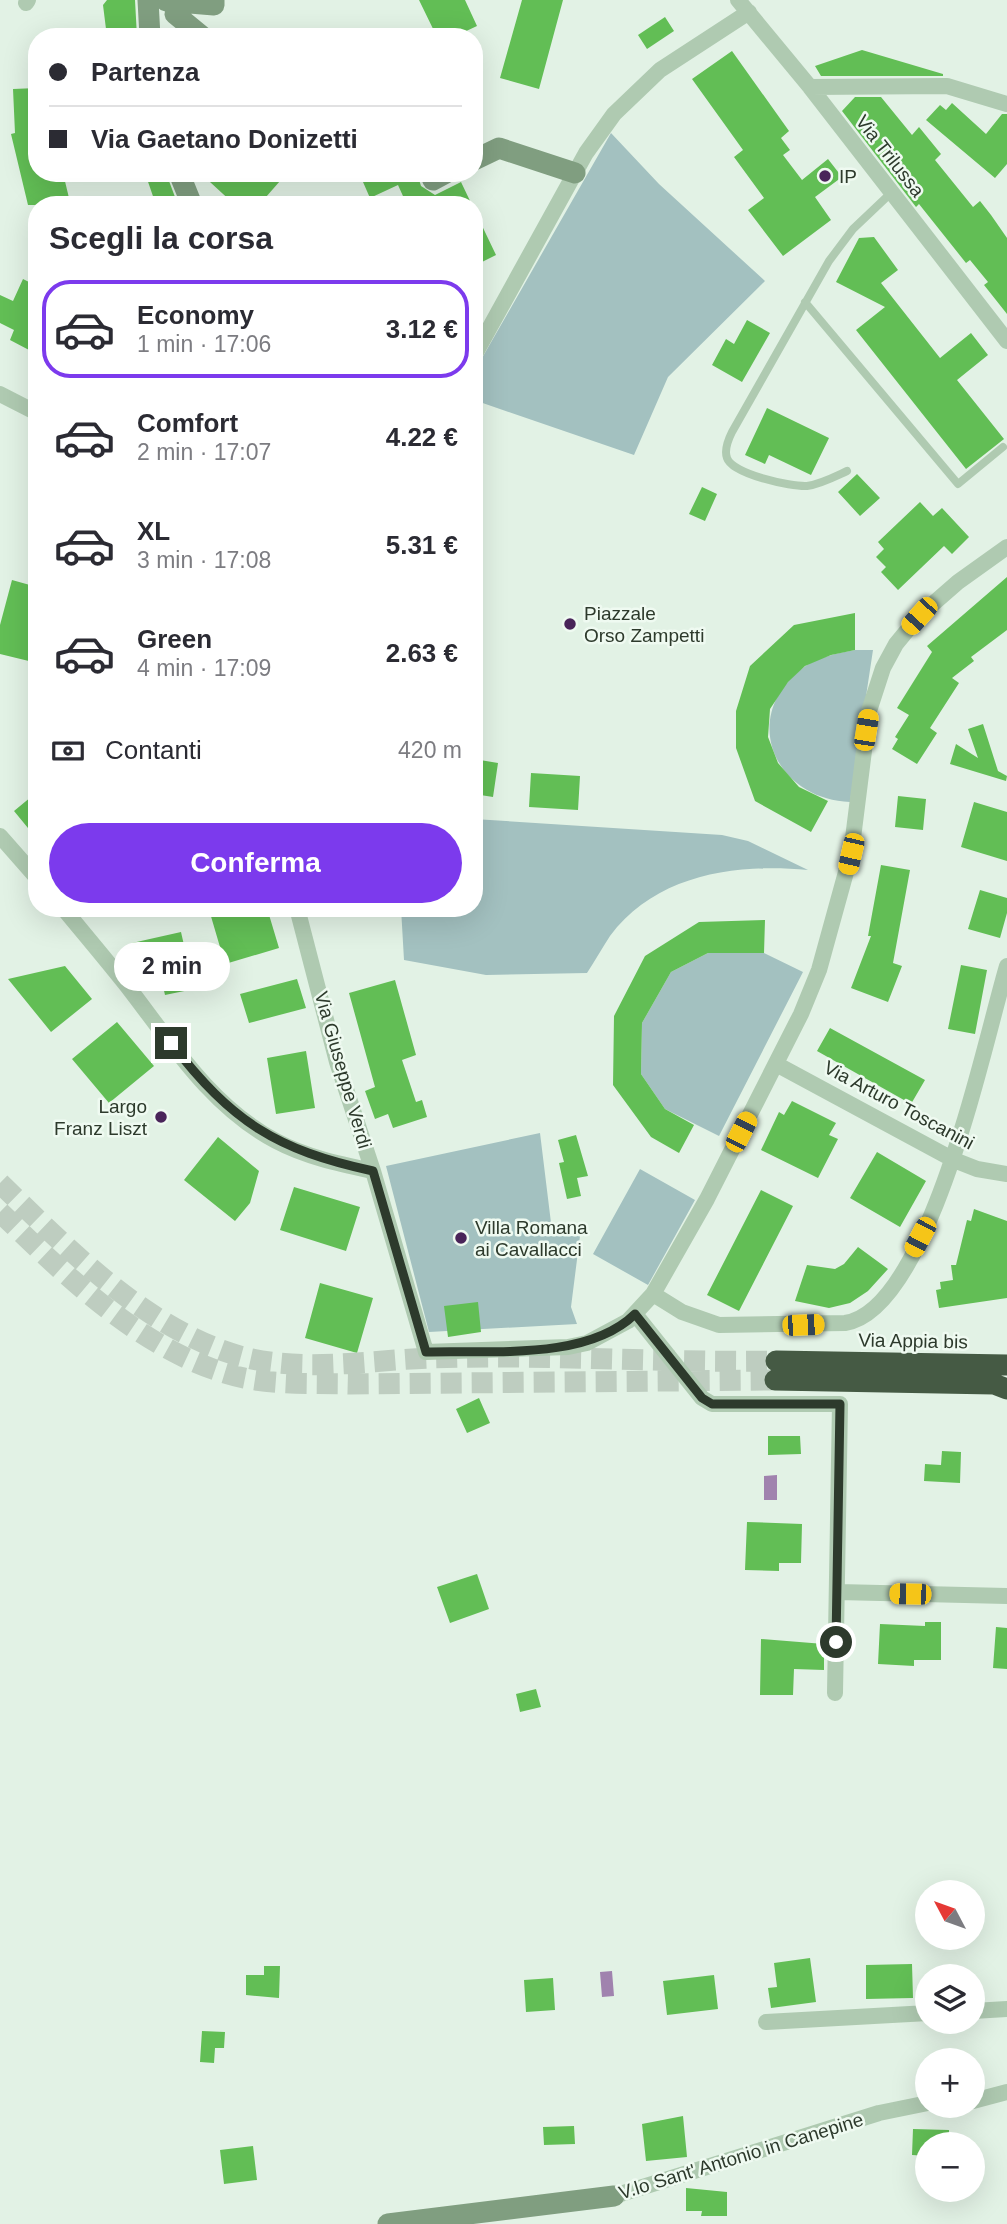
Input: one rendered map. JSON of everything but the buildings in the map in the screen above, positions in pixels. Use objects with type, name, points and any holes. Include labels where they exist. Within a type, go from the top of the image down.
[{"type":"highway","name":"Via Appia bis","points":[[1003,1386],[775,1371],[1007,1365]]},
{"type":"main road","points":[[159,5],[214,5],[214,0]]},
{"type":"main road","points":[[153,28],[159,5]]},
{"type":"main road","points":[[159,5],[191,28]]},
{"type":"main road","points":[[483,156],[499,148],[575,173]]},
{"type":"main road","name":"V.lo Sant' Antonio in Canepine","points":[[388,2224],[614,2196]]},
{"type":"street","name":"Via Trilussa","points":[[743,6],[810,87],[1007,341]]},
{"type":"street","points":[[483,340],[575,173],[614,114],[643,83],[743,6]]},
{"type":"street","points":[[810,87],[947,86],[1007,104]]},
{"type":"street","points":[[0,394],[28,408]]},
{"type":"street","points":[[835,1693],[840,1404],[712,1404],[702,1398],[635,1314],[653,1294],[707,1199],[776,1064],[815,979],[846,878],[869,711],[883,667],[896,644],[919,616],[958,582],[1007,547]]},
{"type":"street","points":[[0,836],[28,868]]},
{"type":"street","points":[[70,917],[193,1072],[228,1108],[285,1146],[329,1161],[373,1171]]},
{"type":"street","name":"Via Giuseppe Verdi","points":[[299,917],[337,1062],[373,1171],[426,1352],[568,1347],[605,1336],[635,1314]]},
{"type":"street","points":[[653,1294],[682,1312],[719,1325],[839,1324],[859,1319],[878,1304],[903,1269],[928,1222],[954,1160],[1007,966]]},
{"type":"street","name":"Via Arturo Toscanini","points":[[776,1064],[954,1160],[977,1169],[1007,1174]]},
{"type":"street","points":[[838,1592],[1007,1596]]},
{"type":"street","points":[[985,2010],[1007,2009]]},
{"type":"street","points":[[766,2022],[915,2014]]},
{"type":"street","points":[[985,2098],[1007,2092]]},
{"type":"street","name":"V.lo Sant' Antonio in Canepine","points":[[614,2196],[879,2112],[915,2105]]},
{"type":"lane","points":[[848,471],[815,484],[796,486],[739,470],[730,464],[726,455],[732,432],[839,246],[892,192]]},
{"type":"lane","points":[[805,302],[957,485],[1003,447]]},
{"type":"shaded area","points":[[611,133],[659,184],[765,281],[668,377],[634,455],[483,403],[483,356]]},
{"type":"shaded area","points":[[855,650],[873,650],[850,802],[823,797],[801,787],[785,771],[774,752],[770,730],[773,708],[784,687],[804,667],[822,658]]},
{"type":"shaded area","points":[[483,820],[722,835],[748,841],[808,870],[781,868],[726,871],[674,886],[629,915],[610,936],[587,973],[486,975],[404,960],[402,917],[483,917]]},
{"type":"shaded area","points":[[708,953],[764,953],[803,972],[719,1136],[665,1109],[641,1074],[642,1023],[671,972]]},
{"type":"shaded area","points":[[540,1133],[552,1231],[581,1228],[571,1307],[577,1324],[429,1332],[386,1166]]},
{"type":"shaded area","points":[[640,1169],[695,1200],[648,1285],[593,1254]]},
{"type":"shaded area","points":[[777,1475],[777,1500],[764,1500],[764,1476]]},
{"type":"shaded area","points":[[612,1971],[614,1996],[602,1997],[600,1972]]},
{"type":"tunnel","points":[[0,1183],[77,1256],[133,1302],[194,1338],[252,1359],[303,1365],[475,1357],[776,1361]]},
{"type":"tunnel","points":[[0,1212],[82,1288],[143,1334],[209,1368],[244,1378],[284,1383],[350,1384],[775,1380]]},
{"type":"place","name":"IP","points":[[825,176]]},
{"type":"place","name":"Piazzale Orso Zampetti","points":[[570,624]]},
{"type":"place","name":"Largo Franz Liszt","points":[[161,1117]]},
{"type":"place","name":"Villa Romana ai Cavallacci","points":[[461,1238]]},
{"type":"route","points":[[171,1043],[217,1097],[260,1132],[285,1146],[315,1157],[373,1171],[426,1352],[568,1347],[605,1336],[635,1314],[702,1398],[712,1404],[840,1404],[836,1642]]}]
